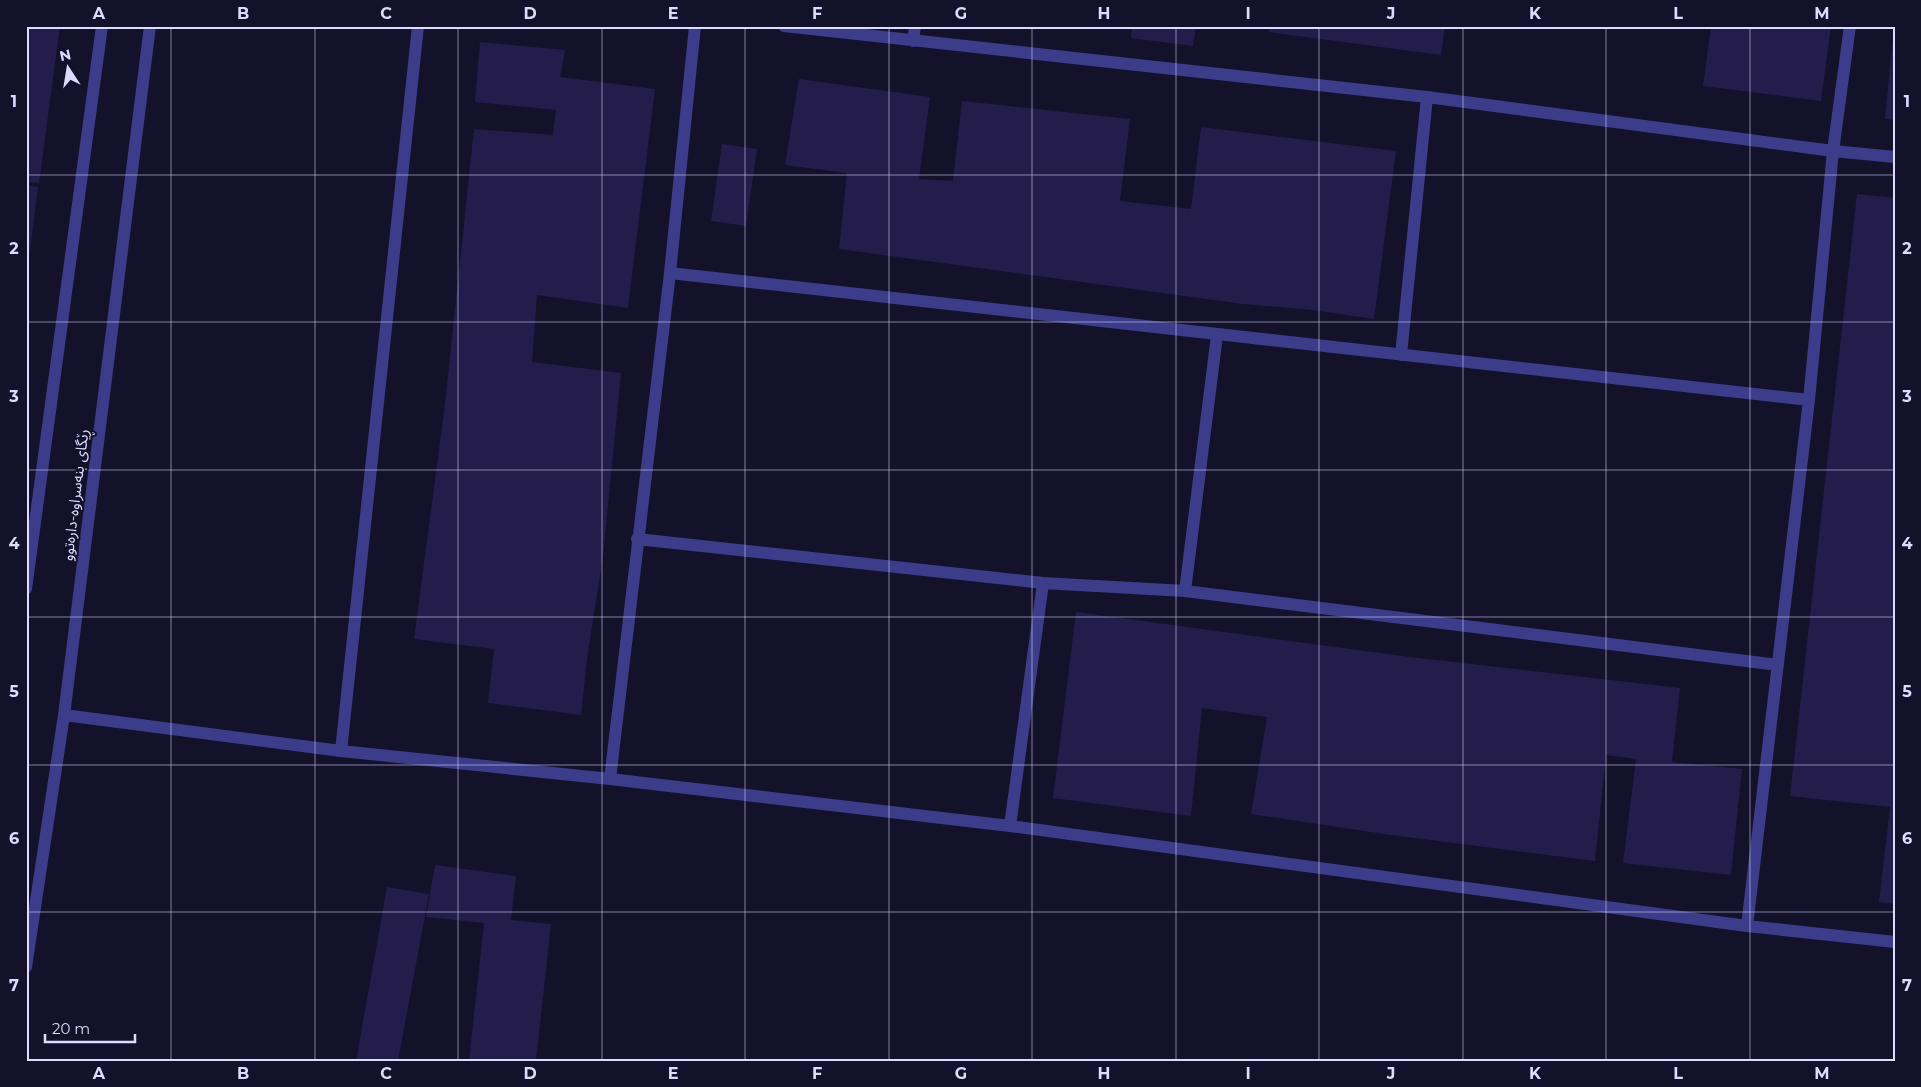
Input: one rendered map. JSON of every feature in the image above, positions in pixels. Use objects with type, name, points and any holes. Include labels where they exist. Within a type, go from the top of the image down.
[{"type":"street","points":[[26,589],[30,533],[102,26]]},
{"type":"street","name":"ڕێگای بنەسراوە-دارەتوو","points":[[26,967],[64,715],[150,26]]},
{"type":"street","points":[[341,751],[418,26]]},
{"type":"street","points":[[610,779],[670,273],[696,26]]},
{"type":"street","points":[[784,26],[1427,97],[1833,151],[1895,157]]},
{"type":"street","points":[[913,40],[915,26]]},
{"type":"street","points":[[1747,926],[1809,400],[1833,151],[1850,26]]},
{"type":"street","points":[[1401,355],[1427,97]]},
{"type":"street","points":[[670,273],[1809,400]]},
{"type":"street","points":[[1186,591],[1217,335]]},
{"type":"street","points":[[637,539],[1043,583],[1186,591],[1778,665]]},
{"type":"street","points":[[1010,826],[1043,583]]},
{"type":"street","points":[[64,715],[341,751],[610,779],[1010,826],[1747,926],[1895,942]]},
{"type":"building","points":[[26,26],[60,26],[39,183],[26,182]]},
{"type":"building","points":[[1132,26],[1196,26],[1193,46],[1131,38]]},
{"type":"building","points":[[1269,26],[1445,26],[1441,55],[1269,32]]},
{"type":"building","points":[[1711,26],[1831,26],[1821,101],[1703,86]]},
{"type":"building","points":[[1893,35],[1895,35],[1895,120],[1885,119]]},
{"type":"building","points":[[480,42],[565,50],[560,77],[655,89],[628,308],[537,295],[532,362],[621,373],[603,556],[587,659],[581,715],[488,703],[494,649],[414,639],[445,404],[474,129],[553,135],[556,110],[475,102]]},
{"type":"building","points":[[799,79],[930,97],[919,179],[953,181],[962,101],[1130,119],[1120,201],[1191,209],[1201,127],[1396,151],[1374,319],[1313,310],[1243,304],[839,249],[847,173],[785,165]]},
{"type":"building","points":[[722,144],[757,149],[746,226],[711,221]]},
{"type":"building","points":[[26,185],[38,187],[28,267],[26,267]]},
{"type":"building","points":[[1857,194],[1895,198],[1895,904],[1879,902],[1890,807],[1790,796]]},
{"type":"building","points":[[1076,612],[1410,657],[1680,688],[1672,762],[1742,769],[1731,875],[1623,863],[1636,759],[1606,755],[1595,861],[1391,835],[1251,814],[1267,717],[1202,708],[1191,816],[1053,798]]},
{"type":"building","points":[[435,865],[516,876],[511,920],[551,924],[536,1061],[469,1061],[484,923],[426,917]]},
{"type":"building","points":[[387,887],[429,894],[398,1061],[356,1061]]}]
